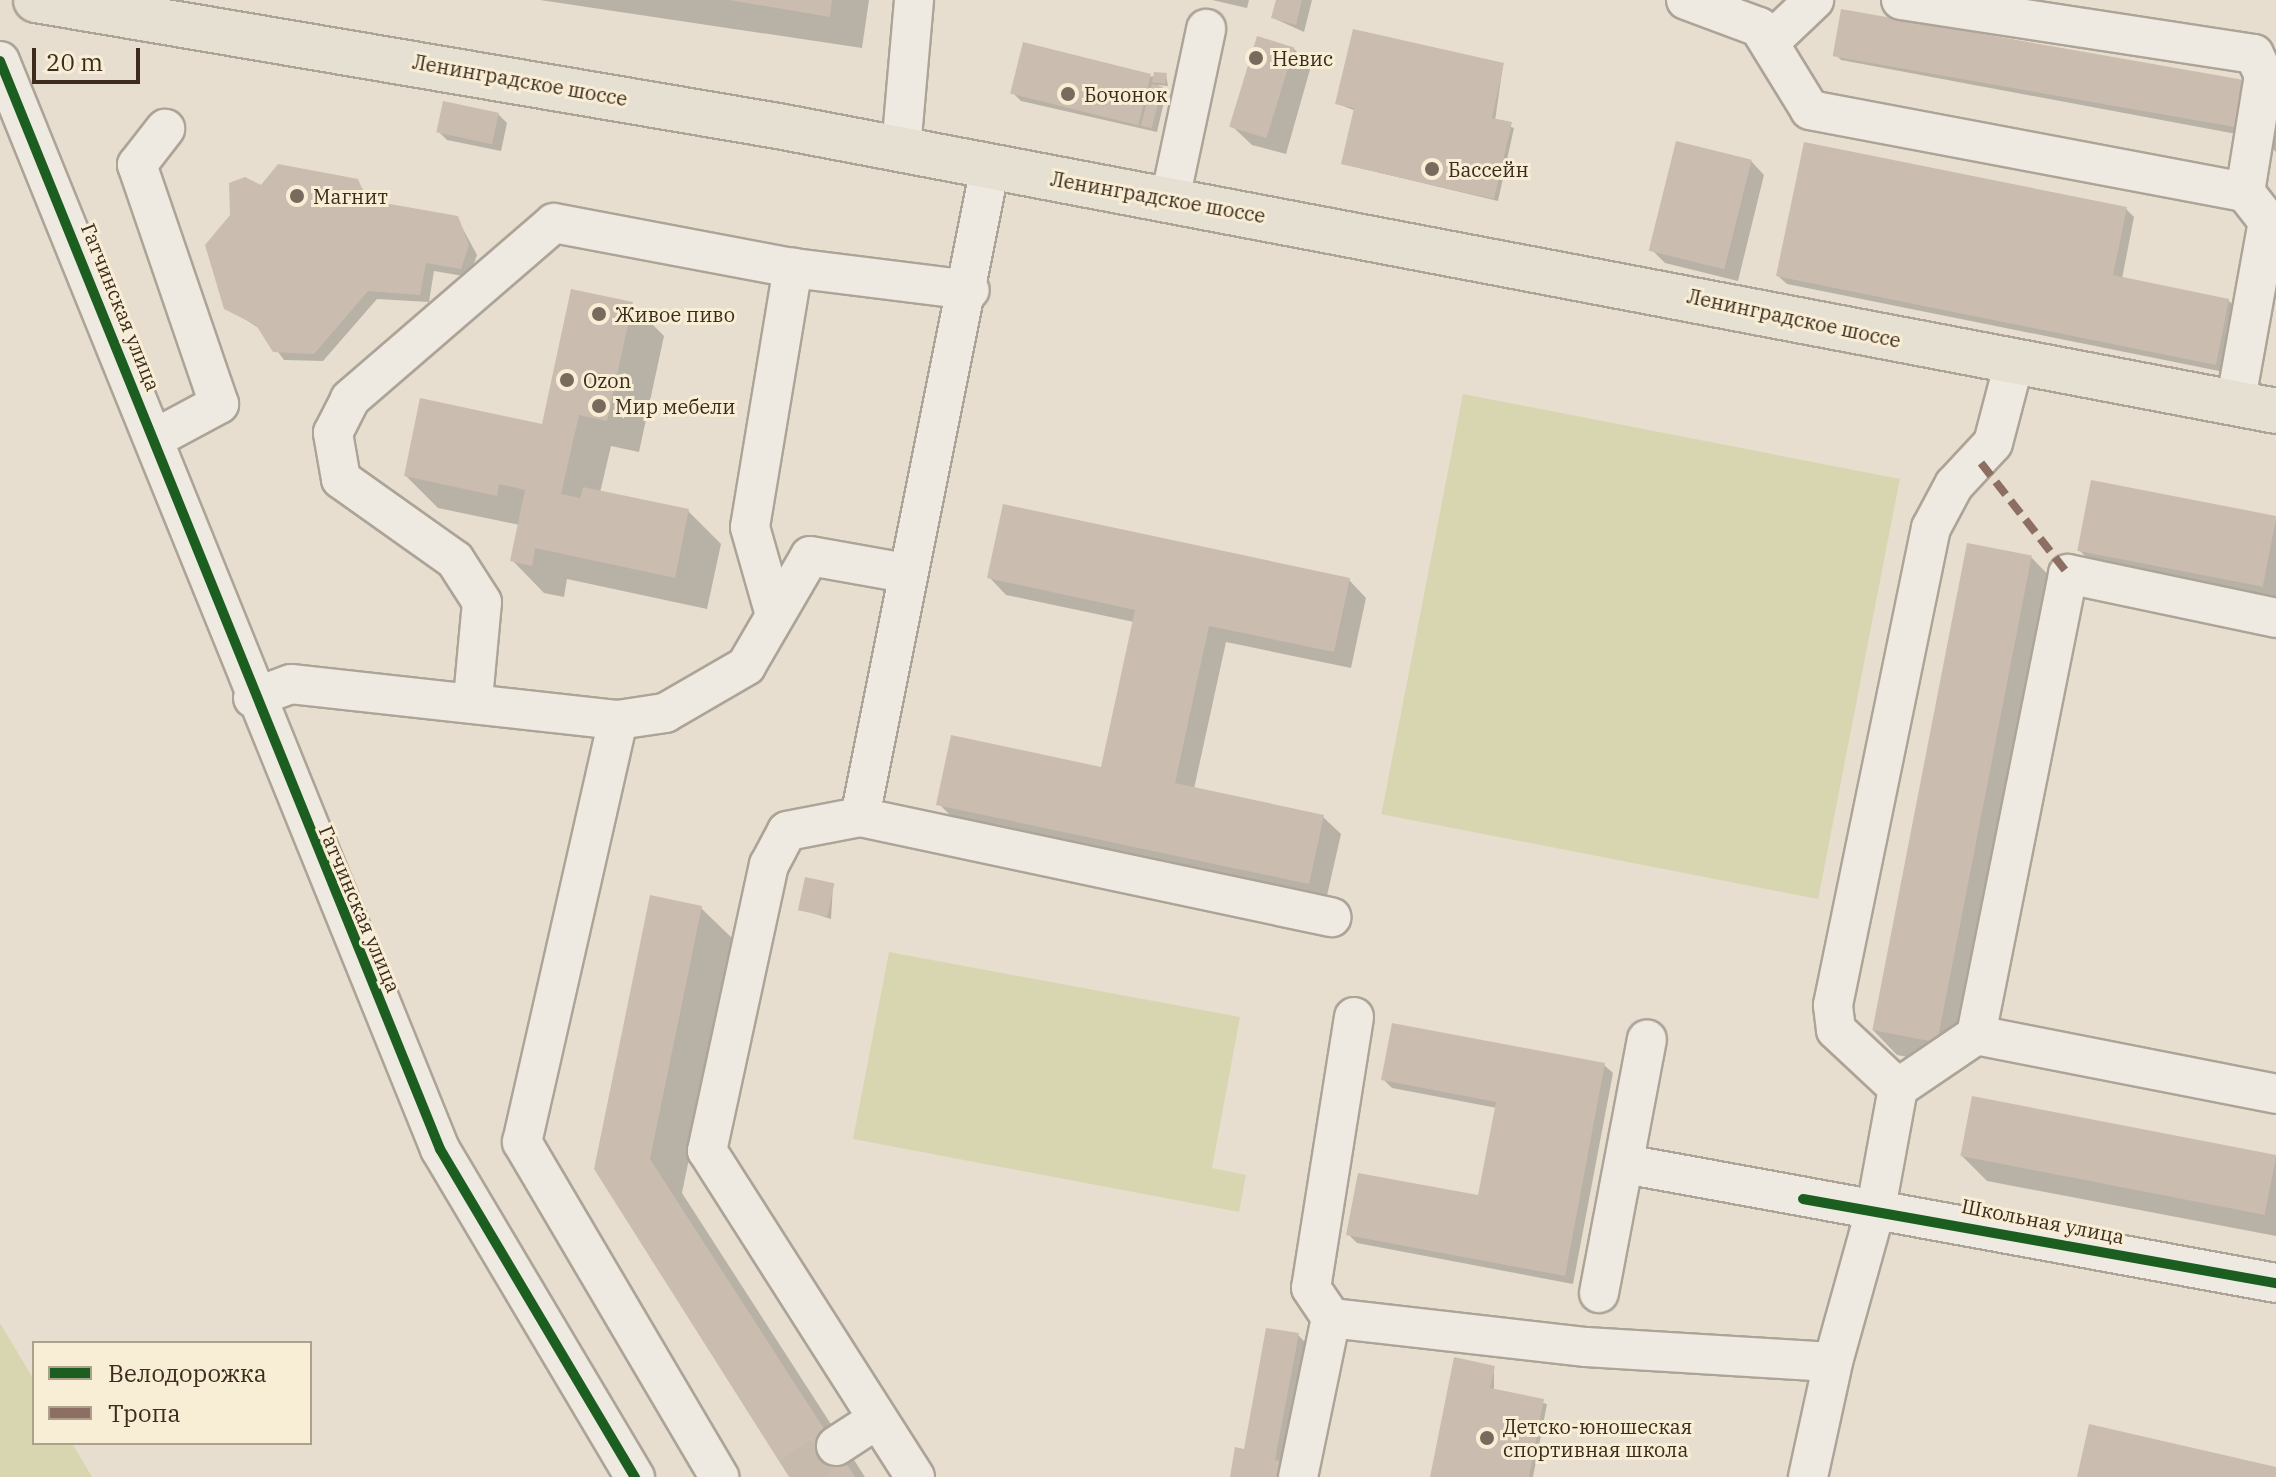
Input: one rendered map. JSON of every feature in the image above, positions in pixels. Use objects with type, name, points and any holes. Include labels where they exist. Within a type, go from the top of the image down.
[{"type":"main road","name":"Ленинградское шоссе","points":[[36,0],[901,149],[2256,408]]},
{"type":"street","points":[[901,149],[914,0]]},
{"type":"street","points":[[1686,0],[1759,27],[1773,39],[1810,110],[2259,201]]},
{"type":"street","points":[[1773,39],[1814,0]]},
{"type":"street","points":[[1901,0],[2254,54],[2264,75],[2259,201],[2268,221],[2256,408]]},
{"type":"street","points":[[1170,199],[1206,29]]},
{"type":"street","name":"Гатчинская улица","points":[[0,61],[154,439],[253,698],[440,1149],[635,1477]]},
{"type":"street","points":[[154,439],[219,404],[137,165],[165,129]]},
{"type":"street","points":[[860,817],[905,573],[970,290],[990,167]]},
{"type":"street","points":[[473,699],[482,602],[455,560],[341,479],[333,433],[350,399],[554,223],[793,268],[970,290]]},
{"type":"street","points":[[775,615],[750,527],[793,268]]},
{"type":"street","points":[[1898,1088],[1836,1030],[1833,1005],[1931,528],[1954,485],[1993,443],[2014,363]]},
{"type":"street","points":[[253,698],[291,684],[473,699],[618,720],[665,713],[746,666],[810,556],[905,573]]},
{"type":"street","points":[[1808,1477],[1833,1362],[1876,1208],[1898,1088],[1976,1035],[2068,574],[2276,618]]},
{"type":"street","points":[[618,720],[522,1142],[719,1477]]},
{"type":"street","points":[[915,1477],[707,1151],[769,865],[787,831],[860,817],[1332,917]]},
{"type":"street","points":[[1298,1477],[1331,1318],[1311,1288],[1354,1017]]},
{"type":"street","points":[[1976,1035],[2276,1094]]},
{"type":"street","points":[[1599,1293],[1647,1040]]},
{"type":"street","name":"Школьная улица","points":[[1625,1164],[1803,1199],[1876,1208],[2276,1283]]},
{"type":"street","points":[[1331,1318],[1586,1347],[1833,1362]]},
{"type":"street","points":[[836,1446],[876,1420]]},
{"type":"shaded area","points":[[1463,394],[1900,479],[1818,899],[1381,814]]},
{"type":"shaded area","points":[[889,952],[1240,1017],[1212,1168],[1246,1175],[1239,1212],[853,1139]]},
{"type":"shaded area","points":[[0,1323],[32,1377],[32,1445],[73,1445],[92,1477],[0,1477]]},
{"type":"building","points":[[729,0],[832,0],[830,17]]},
{"type":"building","points":[[1276,0],[1302,0],[1296,25],[1271,18]]},
{"type":"building","points":[[1841,9],[2253,82],[2244,129],[1833,56]]},
{"type":"building","points":[[1353,29],[1504,63],[1492,118],[1512,122],[1494,199],[1341,164],[1354,108],[1335,104]]},
{"type":"building","points":[[1257,36],[1294,47],[1267,138],[1229,127]]},
{"type":"building","points":[[1023,42],[1151,74],[1138,125],[1010,93]]},
{"type":"building","points":[[1154,72],[1167,73],[1165,84],[1152,82]]},
{"type":"building","points":[[1152,84],[1163,87],[1151,128],[1141,126]]},
{"type":"building","points":[[443,101],[499,113],[492,144],[436,132]]},
{"type":"building","points":[[1676,141],[1752,160],[1724,270],[1649,251]]},
{"type":"building","points":[[1804,142],[2127,207],[2113,275],[2229,299],[2216,365],[1776,276]]},
{"type":"building","points":[[278,164],[358,179],[367,200],[458,216],[469,245],[461,269],[426,263],[420,295],[368,291],[314,354],[273,352],[256,325],[224,309],[205,245],[230,215],[229,183],[245,177],[261,185]]},
{"type":"building","points":[[571,289],[633,302],[607,421],[579,415],[561,494],[580,498],[583,487],[689,509],[675,578],[535,548],[532,566],[510,561],[525,490],[499,484],[497,496],[404,476],[420,398],[542,424]]},
{"type":"building","points":[[2091,480],[2276,516],[2263,587],[2077,551]]},
{"type":"building","points":[[1003,504],[1350,578],[1334,652],[1209,626],[1175,783],[1324,815],[1309,884],[936,805],[951,735],[1101,767],[1135,610],[987,578]]},
{"type":"building","points":[[1967,543],[2032,556],[1937,1042],[1872,1030]]},
{"type":"building","points":[[805,877],[834,883],[827,916],[798,910]]},
{"type":"building","points":[[650,895],[702,906],[650,1159],[855,1477],[789,1477],[594,1169]]},
{"type":"building","points":[[1392,1023],[1605,1063],[1565,1276],[1346,1235],[1358,1173],[1478,1195],[1496,1102],[1381,1080]]},
{"type":"building","points":[[1972,1096],[2276,1155],[2265,1215],[1960,1156]]},
{"type":"building","points":[[1266,1328],[1299,1333],[1275,1460],[1286,1462],[1283,1477],[1230,1477],[1235,1447],[1244,1449]]},
{"type":"building","name":"Детско-юношеская спортивная школа","points":[[1454,1357],[1495,1366],[1490,1388],[1544,1399],[1529,1477],[1430,1477]]},
{"type":"building","points":[[2089,1424],[2276,1467],[2276,1477],[2077,1477]]},
{"type":"tunnel","points":[[790,1477],[836,1446]]},
{"type":"marked path","points":[[1981,463],[2068,574]]},
{"type":"cycle path","points":[[0,61],[440,1149],[635,1477]]},
{"type":"cycle path","points":[[1803,1199],[2276,1283]]},
{"type":"place","name":"Невис","points":[[1256,58]]},
{"type":"place","name":"Бочонок","points":[[1068,94]]},
{"type":"place","name":"Бассейн","points":[[1432,169]]},
{"type":"place","name":"Магнит","points":[[297,196]]},
{"type":"place","name":"Живое пиво","points":[[599,314]]},
{"type":"place","name":"Ozon","points":[[567,380]]},
{"type":"place","name":"Мир мебели","points":[[599,406]]},
{"type":"place","name":"Детско-юношеская спортивная школа","points":[[1487,1438]]}]
